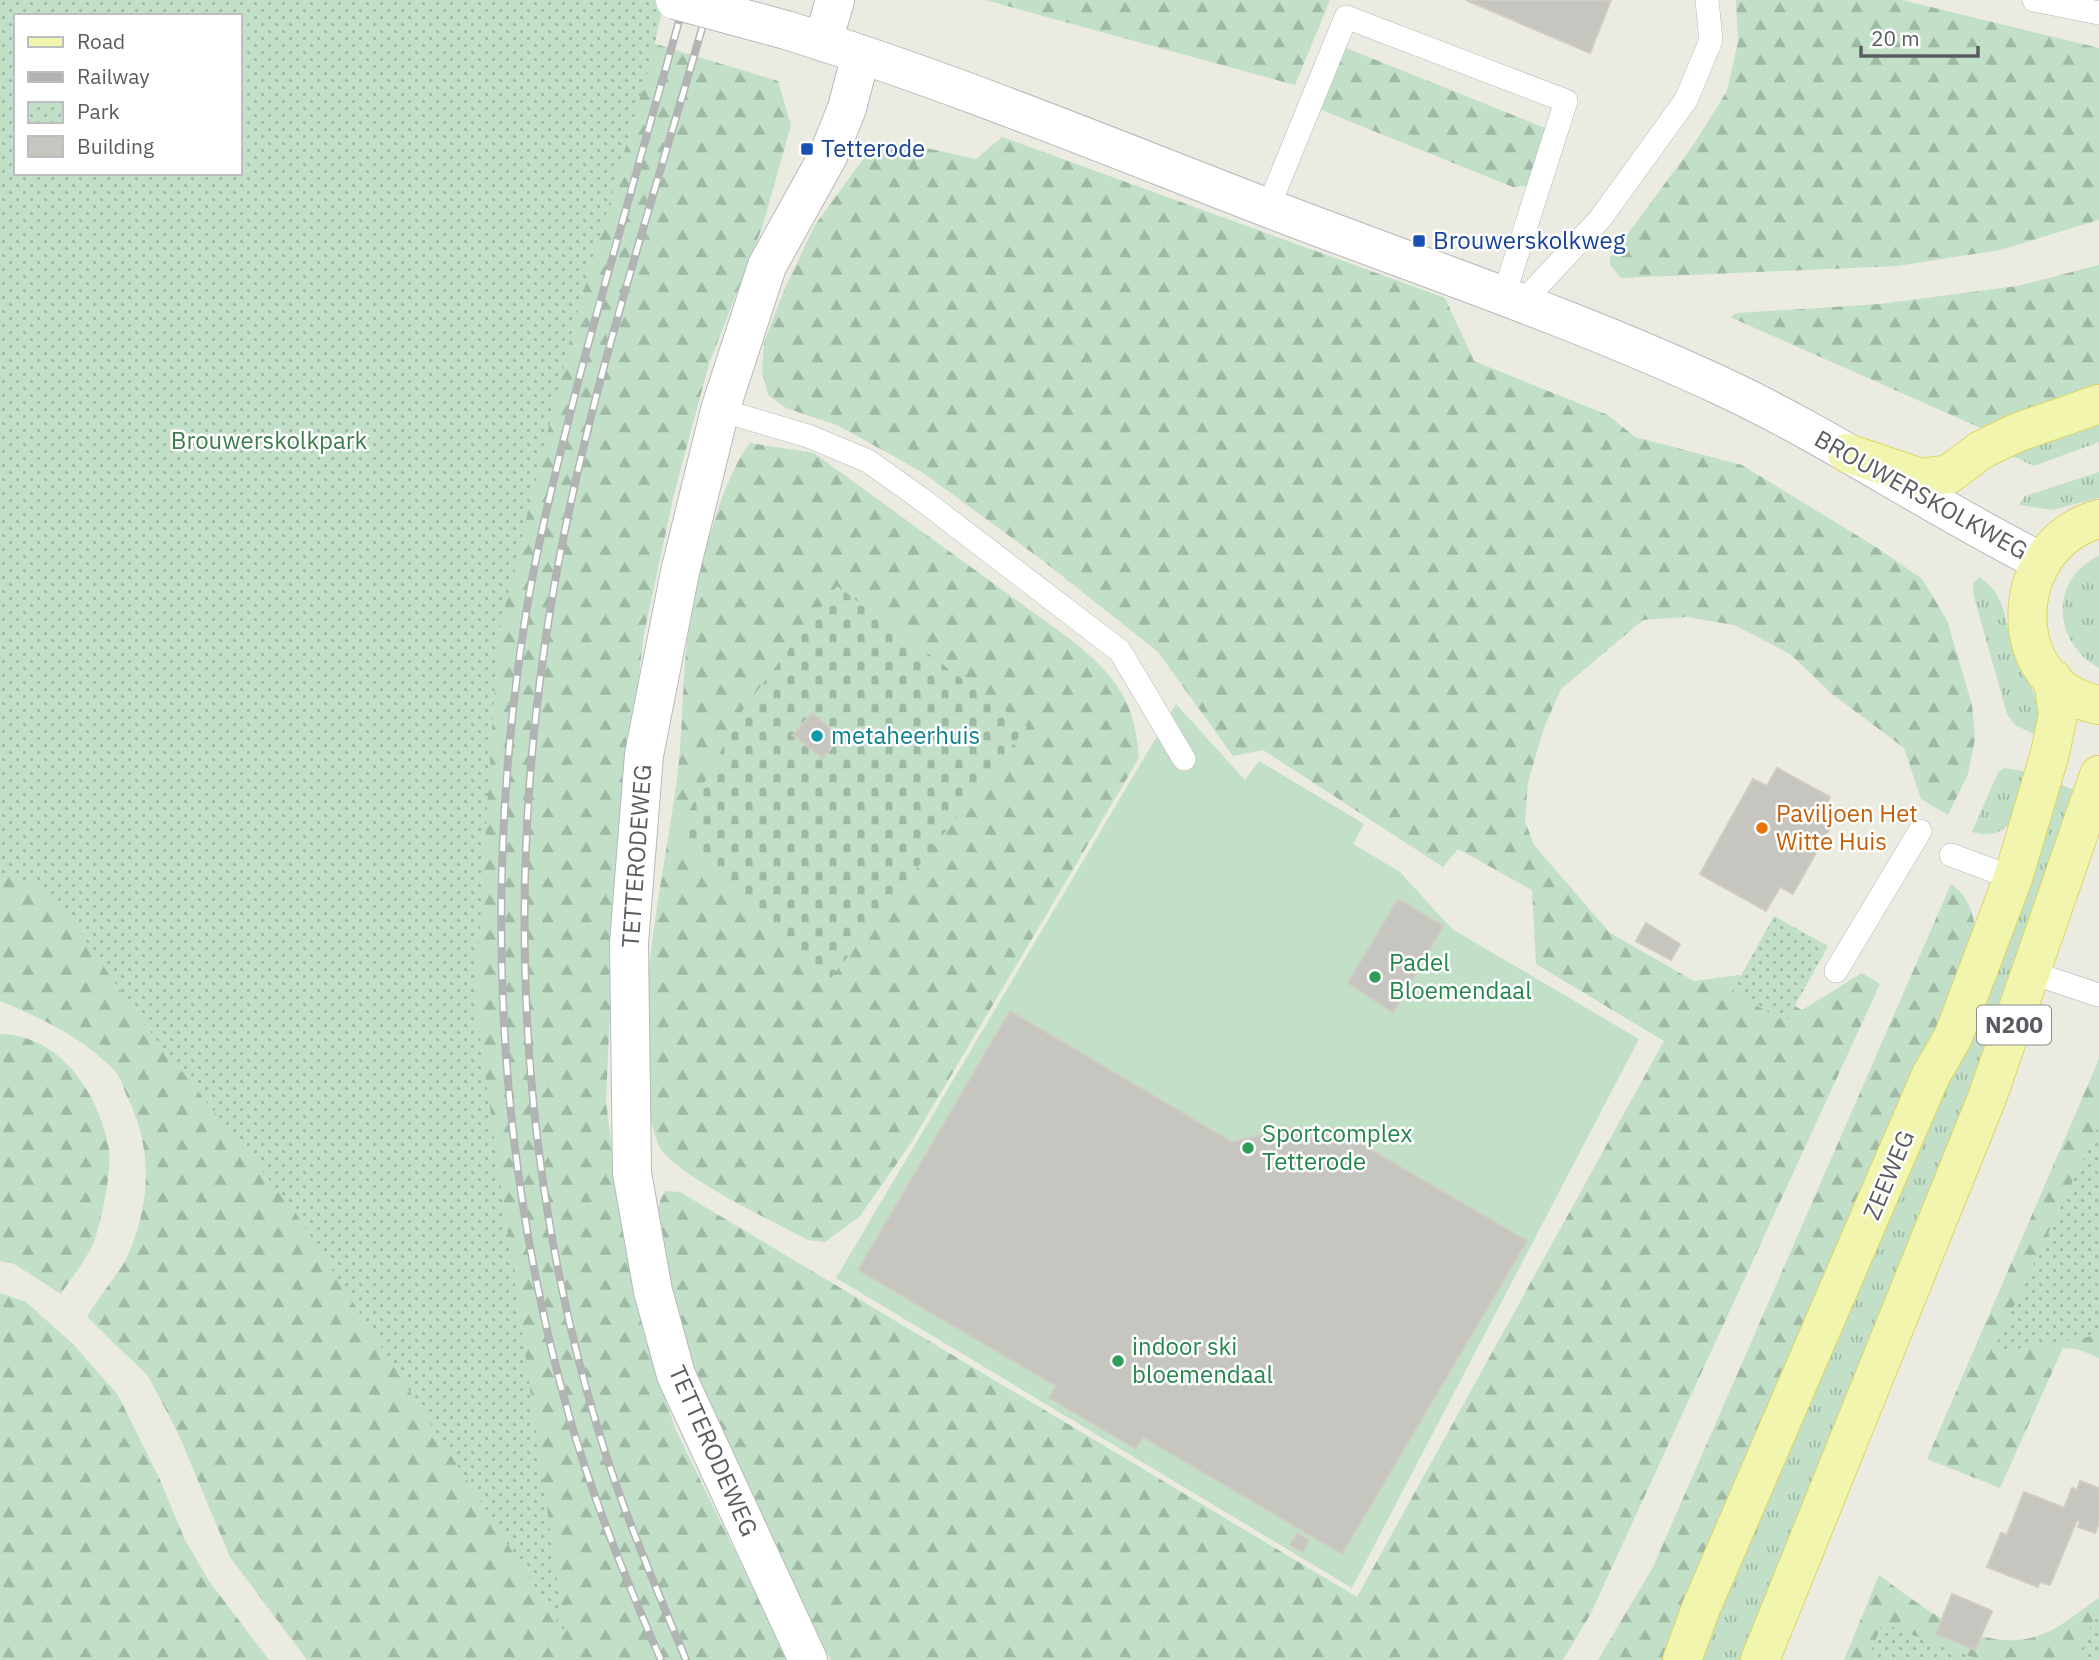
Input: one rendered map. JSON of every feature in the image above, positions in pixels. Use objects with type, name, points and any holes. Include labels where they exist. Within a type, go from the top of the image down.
[{"type":"main road","points":[[1847,453],[1921,478],[1949,474],[1981,450],[2099,404]]},
{"type":"main road","name":"N200","points":[[2099,519],[2069,531],[2040,561],[2027,598],[2028,632],[2039,661],[2053,679],[2078,697],[2099,705]]},
{"type":"main road","name":"ZEEWEG","points":[[1682,1660],[1700,1608],[1931,1076],[1953,1037],[2013,878],[2050,754],[2058,715],[2053,679]]},
{"type":"main road","name":"N200","points":[[1760,1660],[1945,1206],[2032,973],[2099,775]]},
{"type":"street","name":"BROUWERSKOLKWEG","points":[[675,0],[786,30],[861,55],[1512,301],[1722,386],[1847,453],[1986,534],[2040,561]]},
{"type":"street","points":[[823,42],[835,0]]},
{"type":"street","name":"TETTERODEWEG","points":[[808,1660],[676,1375],[653,1291],[632,1173],[629,943],[644,755],[680,572],[720,410],[768,265],[828,156],[847,108],[861,55]]},
{"type":"lane","points":[[1512,301],[1600,219],[1686,100],[1711,40],[1707,0]]},
{"type":"lane","points":[[2034,0],[2099,13]]},
{"type":"lane","points":[[1268,208],[1346,16],[1566,101],[1512,301]]},
{"type":"lane","points":[[720,410],[808,436],[868,461],[920,498],[1120,651],[1184,759]]},
{"type":"lane","points":[[1836,971],[1920,831]]},
{"type":"lane","points":[[1951,855],[2013,878]]},
{"type":"lane","points":[[2032,973],[2099,995]]},
{"type":"green space","name":"Brouwerskolkpark","points":[[0,0],[664,0],[652,57],[574,324],[498,635],[475,1003],[565,1634],[295,1212],[139,1018],[69,916],[32,884],[0,873]]},
{"type":"green space","points":[[985,0],[1330,0],[1295,85]]},
{"type":"green space","points":[[1736,0],[1902,0],[2099,48],[2099,220],[2000,250],[1897,266],[1621,278],[1610,265],[1610,258],[1694,144],[1727,91],[1738,42]]},
{"type":"green space","points":[[566,17],[778,81],[791,125],[762,228],[709,364],[674,494],[644,634],[616,869],[606,1102],[622,1226],[643,1331],[675,1428],[788,1660],[307,1660],[230,1557],[177,1431],[148,1376],[87,1317],[122,1266],[135,1238],[145,1197],[145,1155],[135,1114],[114,1070],[75,1038],[0,1001],[0,755]]},
{"type":"green space","points":[[1346,48],[1550,130],[1530,186],[1513,187],[1319,109]]},
{"type":"green space","points":[[1002,137],[1445,298],[1474,361],[1608,415],[1635,437],[1742,465],[1879,549],[1922,579],[1947,620],[1972,705],[1975,739],[1968,774],[1948,815],[1921,799],[1904,748],[1832,694],[1790,654],[1734,625],[1686,617],[1643,620],[1561,689],[1544,728],[1528,782],[1525,821],[1534,845],[1610,933],[1694,981],[1739,975],[1802,1010],[1862,973],[1880,984],[1590,1615],[1563,1660],[831,1660],[780,1564],[711,1414],[676,1310],[659,1232],[659,1206],[666,1191],[680,1192],[1357,1597],[1664,1041],[1536,964],[1532,890],[1458,849],[1443,867],[1263,750],[1233,756],[1158,652],[1042,560],[922,472],[839,426],[786,408],[768,395],[762,371],[764,342],[785,288],[815,225],[869,151],[903,143],[976,159]]},
{"type":"green space","points":[[2099,265],[2099,391],[1983,429],[1730,317],[1737,313],[1880,304],[2017,286]]},
{"type":"green space","points":[[2099,418],[2099,442],[2034,466],[2008,454]]},
{"type":"green space","points":[[750,443],[814,453],[1074,642],[1102,667],[1121,692],[1133,721],[1139,758],[911,1143],[860,1216],[825,1242],[808,1240],[681,1169],[666,1156],[658,1144],[648,1104],[644,1059],[645,1010],[678,770],[689,621],[715,518],[731,475]]},
{"type":"green space","points":[[2099,472],[2099,498],[2052,510],[2019,505],[2025,496]]},
{"type":"green space","points":[[2099,556],[2099,668],[2084,657],[2072,643],[2065,628],[2063,611],[2064,595],[2071,580],[2082,566]]},
{"type":"green space","points":[[1979,577],[2000,600],[2013,648],[2033,690],[2038,710],[2037,736],[2015,725],[2007,714],[1974,597],[1973,584]]},
{"type":"green space","points":[[837,586],[1027,727],[831,978],[676,836],[742,711]]},
{"type":"green space","name":"Sportcomplex Tetterode","points":[[1176,704],[1245,780],[1259,761],[1364,824],[1353,844],[1400,872],[1452,929],[1639,1039],[1352,1588],[836,1278]]},
{"type":"green space","points":[[2005,768],[2028,772],[2013,818],[1998,832],[1972,832],[1998,772]]},
{"type":"green space","points":[[2057,783],[2077,791],[2026,954],[1746,1660],[1699,1660]]},
{"type":"green space","points":[[1951,884],[1962,894],[1969,906],[1976,933],[1886,1145],[1674,1626],[1663,1660],[1598,1660],[1653,1567]]},
{"type":"green space","points":[[1774,916],[1828,946],[1786,1022],[1732,992]]},
{"type":"green space","points":[[0,1034],[22,1037],[41,1045],[59,1056],[74,1071],[96,1108],[109,1149],[107,1183],[96,1235],[86,1257],[61,1294],[14,1264],[0,1261]]},
{"type":"green space","points":[[2099,1059],[2099,1358],[2077,1349],[2063,1348],[2000,1488],[1927,1459]]},
{"type":"green space","points":[[2099,1125],[2099,1335],[1992,1353]]},
{"type":"green space","points":[[0,1293],[26,1302],[73,1344],[118,1395],[160,1480],[185,1540],[209,1581],[269,1660],[0,1660]]},
{"type":"green space","points":[[1879,1575],[1932,1613],[1972,1633],[1992,1639],[2013,1640],[2043,1634],[2099,1598],[2099,1660],[1844,1660]]},
{"type":"green space","points":[[2099,1606],[2099,1660],[2077,1660]]},
{"type":"green space","points":[[1882,1623],[1980,1660],[1868,1660]]},
{"type":"building","points":[[1466,0],[1611,0],[1590,53]]},
{"type":"building","name":"metaheerhuis","points":[[812,713],[840,737],[823,758],[793,735]]},
{"type":"building","points":[[1777,768],[1830,797],[1818,819],[1831,826],[1793,894],[1780,887],[1766,911],[1700,874],[1753,779],[1767,786]]},
{"type":"building","points":[[1398,899],[1443,926],[1393,1013],[1348,983]]},
{"type":"building","points":[[1646,923],[1680,944],[1671,960],[1636,941]]},
{"type":"building","points":[[1010,1011],[1232,1142],[1292,1127],[1322,1144],[1332,1127],[1527,1241],[1342,1554],[1143,1437],[1136,1449],[1049,1398],[1056,1386],[858,1270]]},
{"type":"building","points":[[2080,1481],[2099,1488],[2099,1523],[2095,1533],[2078,1527],[2080,1522],[2077,1520],[2050,1585],[2040,1582],[2038,1587],[1987,1567],[2001,1533],[2007,1535],[2024,1492],[2064,1508],[2072,1488],[2077,1490]]},
{"type":"building","points":[[1297,1533],[1309,1540],[1303,1552],[1290,1545]]},
{"type":"building","points":[[1952,1594],[1992,1611],[1975,1650],[1936,1634]]},
{"type":"railway","points":[[661,1660],[600,1511],[570,1419],[545,1320],[525,1220],[512,1120],[504,1019],[501,918],[504,816],[512,714],[538,550],[583,363],[685,0]]},
{"type":"railway","points":[[686,1660],[614,1479],[576,1349],[553,1244],[537,1138],[528,1032],[524,925],[527,818],[536,711],[565,528],[601,376],[710,0]]},
{"type":"place","name":"Tetterode","points":[[807,149]]},
{"type":"place","name":"Brouwerskolkweg","points":[[1419,241]]},
{"type":"place","name":"metaheerhuis","points":[[817,736]]},
{"type":"place","name":"Paviljoen Het Witte Huis","points":[[1762,828]]},
{"type":"place","name":"Padel Bloemendaal","points":[[1375,977]]},
{"type":"place","name":"Sportcomplex Tetterode","points":[[1248,1148]]},
{"type":"place","name":"indoor ski bloemendaal","points":[[1118,1361]]}]
